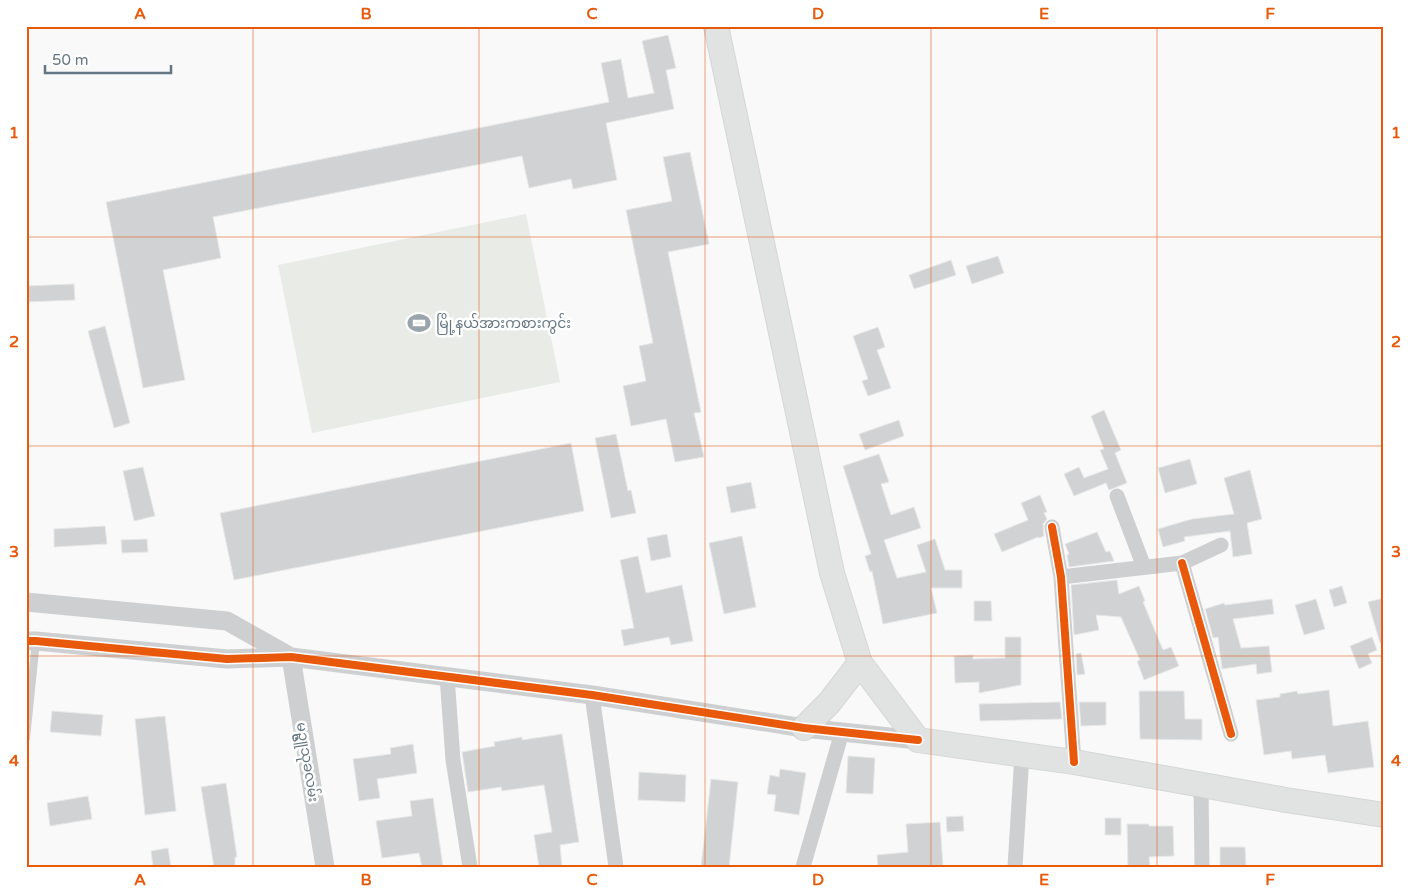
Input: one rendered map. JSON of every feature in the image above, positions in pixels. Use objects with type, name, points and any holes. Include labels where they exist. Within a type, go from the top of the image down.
[{"type":"main road","points":[[716,26],[832,573],[860,663],[918,740],[1074,762],[1201,786],[1384,815]]},
{"type":"main road","points":[[804,728],[829,703],[860,663]]},
{"type":"street","points":[[1117,496],[1144,567]]},
{"type":"street","points":[[1052,527],[1061,577],[1074,762]]},
{"type":"street","points":[[1061,577],[1182,563],[1221,545]]},
{"type":"street","points":[[1182,563],[1231,734]]},
{"type":"street","points":[[26,602],[228,621],[291,657]]},
{"type":"street","points":[[31,641],[227,659],[291,657],[592,695],[804,728],[918,740]]},
{"type":"street","name":"မဥ္ဇူသုခလမ်း","points":[[291,657],[325,867]]},
{"type":"street","points":[[447,676],[454,760],[470,867]]},
{"type":"street","points":[[592,695],[616,867]]},
{"type":"street","points":[[803,867],[842,732]]},
{"type":"street","points":[[1015,867],[1022,754]]},
{"type":"street","points":[[1201,786],[1202,867]]},
{"type":"lane","points":[[26,738],[31,641]]},
{"type":"shaded area","name":"မြို့နယ်အားကစားကွင်း","points":[[526,214],[560,382],[312,433],[278,265]]},
{"type":"building","points":[[668,35],[676,68],[666,70],[674,109],[606,123],[617,180],[573,189],[571,179],[529,188],[522,156],[213,217],[221,258],[163,270],[185,380],[143,388],[106,202],[609,102],[601,63],[621,59],[628,98],[654,93],[642,41]]},
{"type":"building","points":[[690,152],[709,244],[668,252],[701,412],[694,413],[704,457],[675,462],[666,419],[631,426],[623,386],[646,381],[639,346],[653,343],[626,210],[672,201],[663,157]]},
{"type":"building","points":[[998,256],[1004,273],[972,284],[966,266]]},
{"type":"building","points":[[951,260],[956,275],[914,289],[909,275]]},
{"type":"building","points":[[74,284],[75,300],[26,302],[26,286]]},
{"type":"building","points":[[105,326],[130,423],[114,428],[88,331]]},
{"type":"building","points":[[878,327],[885,347],[877,350],[891,388],[868,396],[862,381],[868,379],[853,336]]},
{"type":"building","points":[[1104,410],[1121,450],[1115,453],[1127,483],[1109,490],[1106,483],[1074,496],[1064,474],[1079,467],[1084,478],[1108,469],[1100,450],[1104,449],[1091,416]]},
{"type":"building","points":[[899,420],[904,436],[865,450],[859,434]]},
{"type":"building","points":[[616,434],[628,491],[631,490],[636,513],[611,518],[595,438]]},
{"type":"building","points":[[571,443],[584,511],[234,580],[220,513]]},
{"type":"building","points":[[879,454],[889,482],[881,484],[891,515],[914,507],[921,528],[884,540],[897,578],[926,572],[917,545],[935,539],[945,570],[962,570],[962,588],[931,588],[937,613],[883,624],[872,571],[870,572],[865,556],[871,554],[843,466]]},
{"type":"building","points":[[1190,459],[1197,484],[1165,493],[1158,468]]},
{"type":"building","points":[[143,467],[155,516],[134,521],[123,471]]},
{"type":"building","points":[[1250,470],[1262,519],[1247,523],[1252,554],[1233,557],[1230,531],[1184,537],[1185,541],[1163,547],[1158,529],[1192,519],[1234,514],[1224,478]]},
{"type":"building","points":[[751,482],[756,508],[731,513],[726,487]]},
{"type":"building","points":[[1040,495],[1047,512],[1044,513],[1047,519],[1043,524],[1044,536],[1002,552],[994,534],[1028,520],[1021,503]]},
{"type":"building","points":[[105,526],[107,544],[54,547],[54,529]]},
{"type":"building","points":[[1097,532],[1106,552],[1110,551],[1114,561],[1069,567],[1067,555],[1069,554],[1065,544]]},
{"type":"building","points":[[667,534],[671,557],[651,561],[647,538]]},
{"type":"building","points":[[742,536],[756,607],[724,614],[709,543]]},
{"type":"building","points":[[147,539],[148,552],[122,553],[121,540]]},
{"type":"building","points":[[638,556],[646,593],[682,585],[693,641],[671,645],[669,637],[624,646],[621,630],[634,628],[620,560]]},
{"type":"building","points":[[1117,580],[1119,594],[1139,586],[1145,601],[1143,602],[1163,650],[1171,647],[1179,666],[1144,680],[1137,661],[1140,660],[1121,617],[1096,615],[1099,630],[1074,635],[1071,585]]},
{"type":"building","points":[[1342,586],[1347,603],[1334,607],[1329,590]]},
{"type":"building","points":[[1384,598],[1384,642],[1380,643],[1368,602]]},
{"type":"building","points":[[1272,599],[1274,614],[1233,619],[1241,648],[1269,646],[1272,672],[1257,674],[1256,664],[1222,669],[1218,637],[1213,638],[1205,609],[1224,603],[1225,605]]},
{"type":"building","points":[[1316,599],[1325,629],[1304,635],[1295,605]]},
{"type":"building","points":[[974,601],[991,601],[992,621],[974,621]]},
{"type":"building","points":[[1005,637],[1021,637],[1021,685],[979,693],[979,682],[955,683],[954,656],[973,655],[973,659],[1005,658]]},
{"type":"building","points":[[1372,637],[1377,650],[1368,654],[1372,663],[1359,669],[1350,646]]},
{"type":"building","points":[[1081,653],[1085,674],[1077,675],[1076,654]]},
{"type":"building","points":[[1329,690],[1333,726],[1368,721],[1374,767],[1328,773],[1325,755],[1292,759],[1291,751],[1264,755],[1256,700],[1280,697],[1280,694],[1297,691],[1298,694]]},
{"type":"building","points":[[1139,691],[1184,691],[1185,719],[1202,719],[1202,740],[1140,739]]},
{"type":"building","points":[[1060,702],[1062,719],[980,721],[979,704]]},
{"type":"building","points":[[1079,702],[1106,702],[1106,725],[1081,726]]},
{"type":"building","points":[[52,711],[103,715],[101,736],[50,732]]},
{"type":"building","points":[[165,716],[176,811],[145,815],[135,719]]},
{"type":"building","points":[[562,734],[579,842],[560,845],[562,867],[539,867],[534,835],[552,832],[544,785],[502,791],[501,787],[468,792],[462,752],[495,746],[494,742],[522,737],[522,740]]},
{"type":"building","points":[[413,744],[417,773],[377,779],[380,798],[359,801],[353,759],[391,754],[390,748]]},
{"type":"building","points":[[848,756],[875,758],[873,794],[846,793]]},
{"type":"building","points":[[780,769],[806,773],[799,815],[774,811],[776,795],[767,794],[770,775],[779,777]]},
{"type":"building","points":[[639,772],[686,775],[685,802],[638,800]]},
{"type":"building","points":[[711,779],[738,782],[729,867],[701,867]]},
{"type":"building","points":[[226,783],[237,857],[235,857],[235,867],[214,867],[201,787]]},
{"type":"building","points":[[88,796],[92,819],[50,826],[47,803]]},
{"type":"building","points":[[433,798],[443,867],[422,867],[419,853],[382,858],[376,821],[412,816],[410,801]]},
{"type":"building","points":[[963,816],[964,831],[947,832],[946,817]]},
{"type":"building","points":[[1105,818],[1121,818],[1121,835],[1105,835]]},
{"type":"building","points":[[940,822],[943,867],[878,867],[877,855],[908,852],[906,824]]},
{"type":"building","points":[[1127,824],[1173,826],[1174,856],[1149,857],[1150,867],[1128,867]]},
{"type":"building","points":[[1220,847],[1245,847],[1246,867],[1220,867]]},
{"type":"building","points":[[168,848],[171,867],[153,867],[151,851]]},
{"type":"cycle path","points":[[1052,527],[1061,577],[1074,762]]},
{"type":"cycle path","points":[[1182,563],[1231,734]]},
{"type":"cycle path","points":[[26,641],[227,659],[291,657],[592,695],[804,728],[918,740]]},
{"type":"place","name":"မြို့နယ်အားကစားကွင်း","points":[[419,323]]}]
